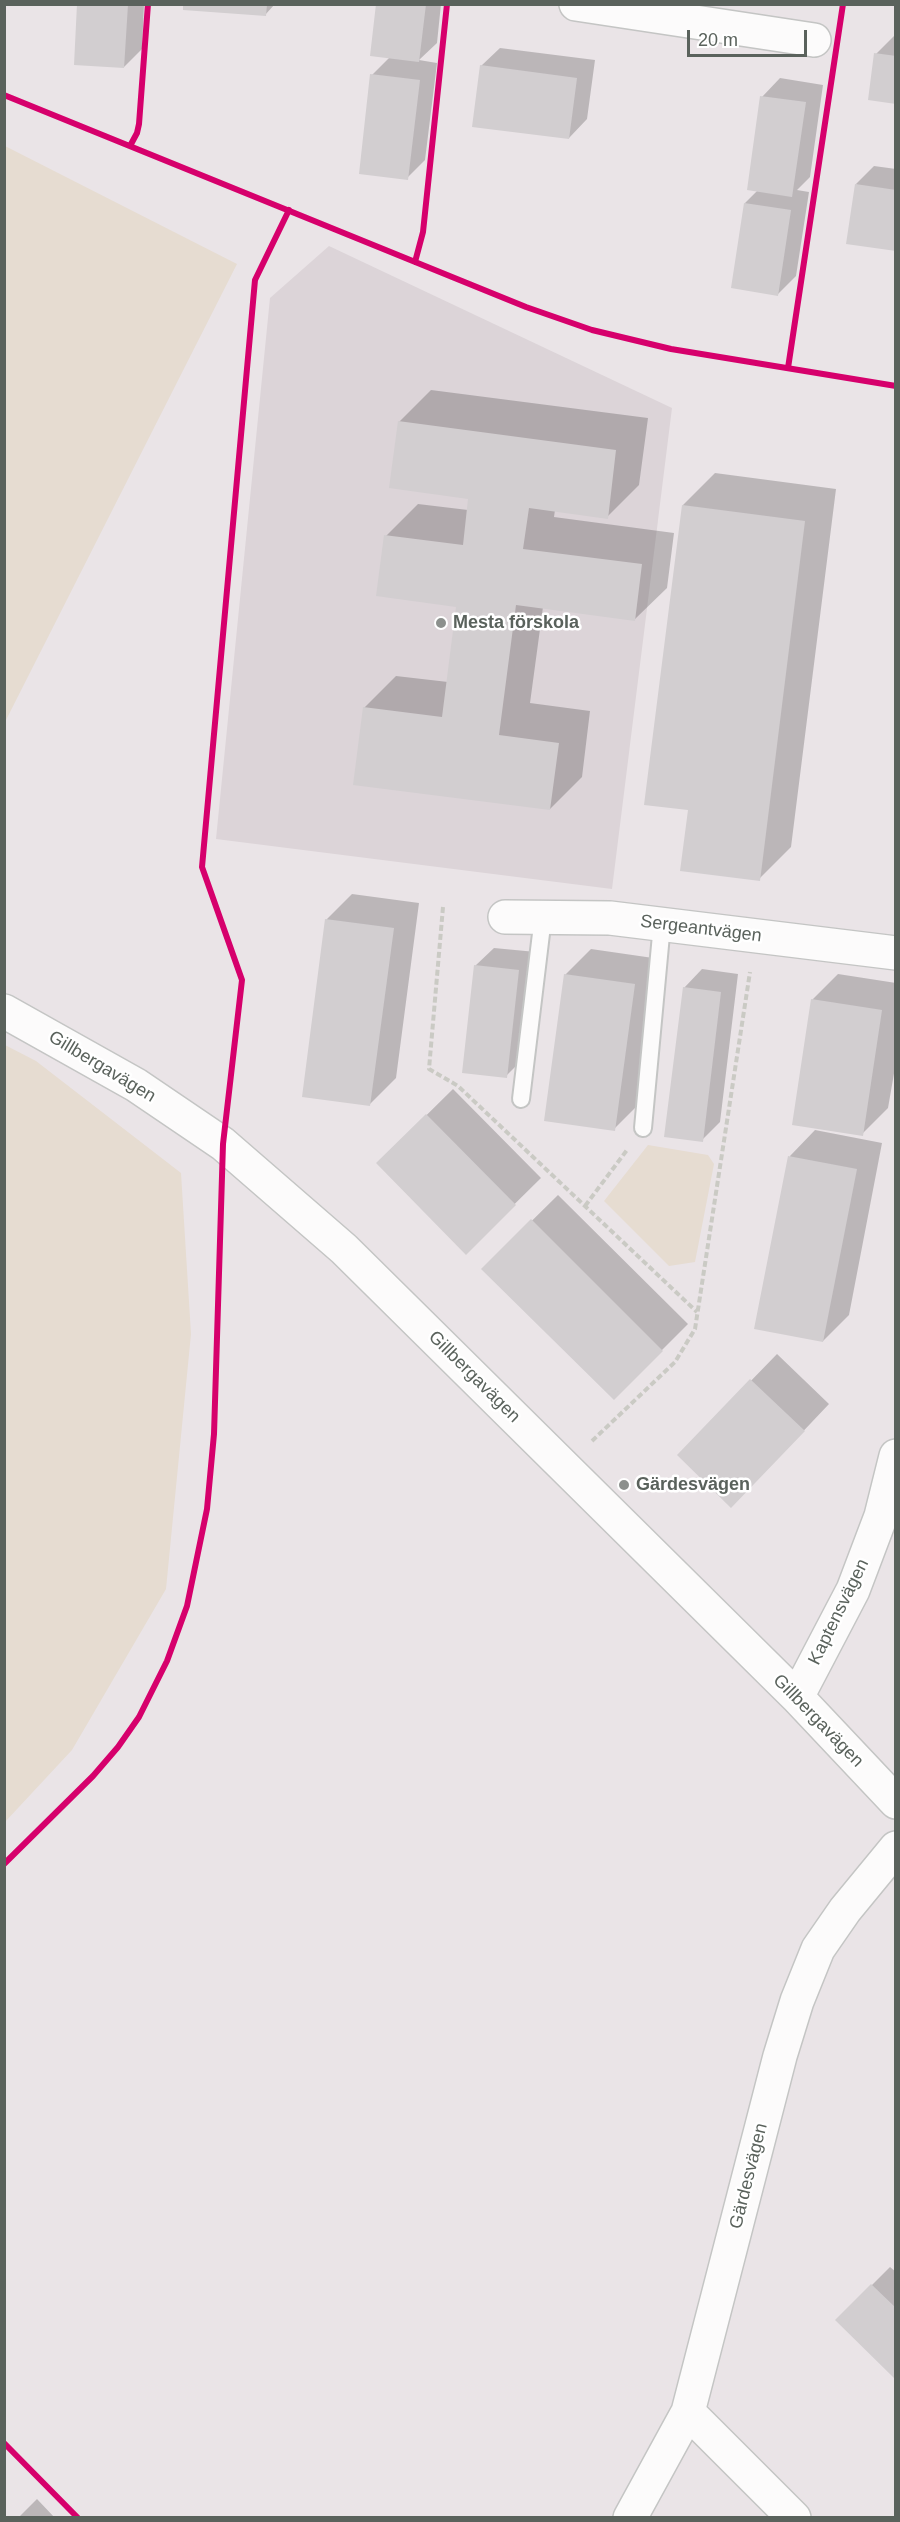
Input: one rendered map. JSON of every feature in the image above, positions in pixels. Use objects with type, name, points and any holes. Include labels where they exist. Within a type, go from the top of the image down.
[{"type":"street","points":[[576,4],[645,9],[814,40]]},
{"type":"street","name":"Sergeantvägen","points":[[505,917],[610,918],[896,952]]},
{"type":"street","name":"Gillbergavägen","points":[[4,1011],[136,1086],[223,1144],[344,1249],[797,1697],[896,1802]]},
{"type":"street","name":"Kaptensvägen","points":[[797,1697],[853,1590],[881,1516],[896,1456]]},
{"type":"street","name":"Gärdesvägen","points":[[630,2517],[688,2412],[780,2056],[797,2001],[818,1949],[845,1910],[896,1848]]},
{"type":"street","points":[[688,2412],[794,2517]]},
{"type":"lane","points":[[521,1099],[543,917]]},
{"type":"lane","points":[[643,1128],[662,924]]},
{"type":"path","points":[[564,1467],[675,1362],[695,1329],[755,935]]},
{"type":"path","points":[[585,1206],[643,1128]]},
{"type":"shaded area","points":[[5,146],[237,264],[5,722]]},
{"type":"shaded area","name":"Mesta förskola","points":[[329,246],[672,408],[612,889],[216,839],[270,298]]},
{"type":"shaded area","points":[[5,1045],[36,1061],[181,1173],[191,1334],[166,1589],[72,1750],[5,1822]]},
{"type":"shaded area","points":[[648,1145],[708,1155],[714,1164],[695,1262],[669,1266],[604,1201]]},
{"type":"building","points":[[77,4],[128,4],[124,68],[74,65]]},
{"type":"building","points":[[183,4],[267,4],[266,16],[183,10]]},
{"type":"building","points":[[376,4],[426,4],[419,62],[370,56]]},
{"type":"building","points":[[874,53],[896,56],[896,104],[868,100]]},
{"type":"building","points":[[480,65],[577,78],[569,139],[472,127]]},
{"type":"building","points":[[370,74],[420,80],[408,180],[359,174]]},
{"type":"building","points":[[760,96],[806,102],[792,197],[747,190]]},
{"type":"building","points":[[855,184],[896,190],[896,251],[846,244]]},
{"type":"building","points":[[744,203],[791,210],[778,296],[731,288]]},
{"type":"building","points":[[398,421],[616,450],[608,519],[529,508],[523,549],[642,564],[635,621],[516,605],[499,735],[559,743],[550,810],[353,785],[363,707],[442,717],[456,607],[376,596],[384,535],[463,545],[468,499],[389,488]]},
{"type":"building","points":[[682,505],[805,521],[760,881],[680,871],[688,810],[644,805]]},
{"type":"building","points":[[325,919],[394,928],[370,1106],[302,1097]]},
{"type":"building","points":[[474,965],[519,970],[507,1078],[462,1073]]},
{"type":"building","points":[[564,974],[635,984],[615,1131],[544,1121]]},
{"type":"building","points":[[683,987],[721,992],[703,1142],[664,1137]]},
{"type":"building","points":[[811,999],[882,1010],[863,1136],[792,1125]]},
{"type":"building","points":[[426,1114],[516,1205],[466,1255],[376,1163]]},
{"type":"building","points":[[788,1156],[857,1169],[823,1342],[754,1329]]},
{"type":"building","points":[[531,1219],[663,1351],[614,1400],[481,1269]]},
{"type":"building","points":[[750,1379],[805,1431],[731,1508],[677,1455]]},
{"type":"building","points":[[871,2284],[896,2308],[894,2378],[835,2320]]},
{"type":"cycle path","points":[[130,146],[139,124],[148,4]]},
{"type":"cycle path","points":[[415,262],[423,232],[447,4]]},
{"type":"cycle path","points":[[788,368],[843,4]]},
{"type":"cycle path","points":[[4,95],[526,307],[592,330],[671,349],[896,386]]},
{"type":"cycle path","points":[[4,1864],[93,1776],[118,1747],[139,1717],[167,1661],[187,1606],[207,1509],[214,1434],[223,1144],[242,980],[202,867],[255,280],[289,210]]},
{"type":"cycle path","points":[[4,2443],[78,2518]]},
{"type":"place","name":"Mesta förskola","points":[[441,623]]},
{"type":"place","name":"Gärdesvägen","points":[[624,1485]]}]
